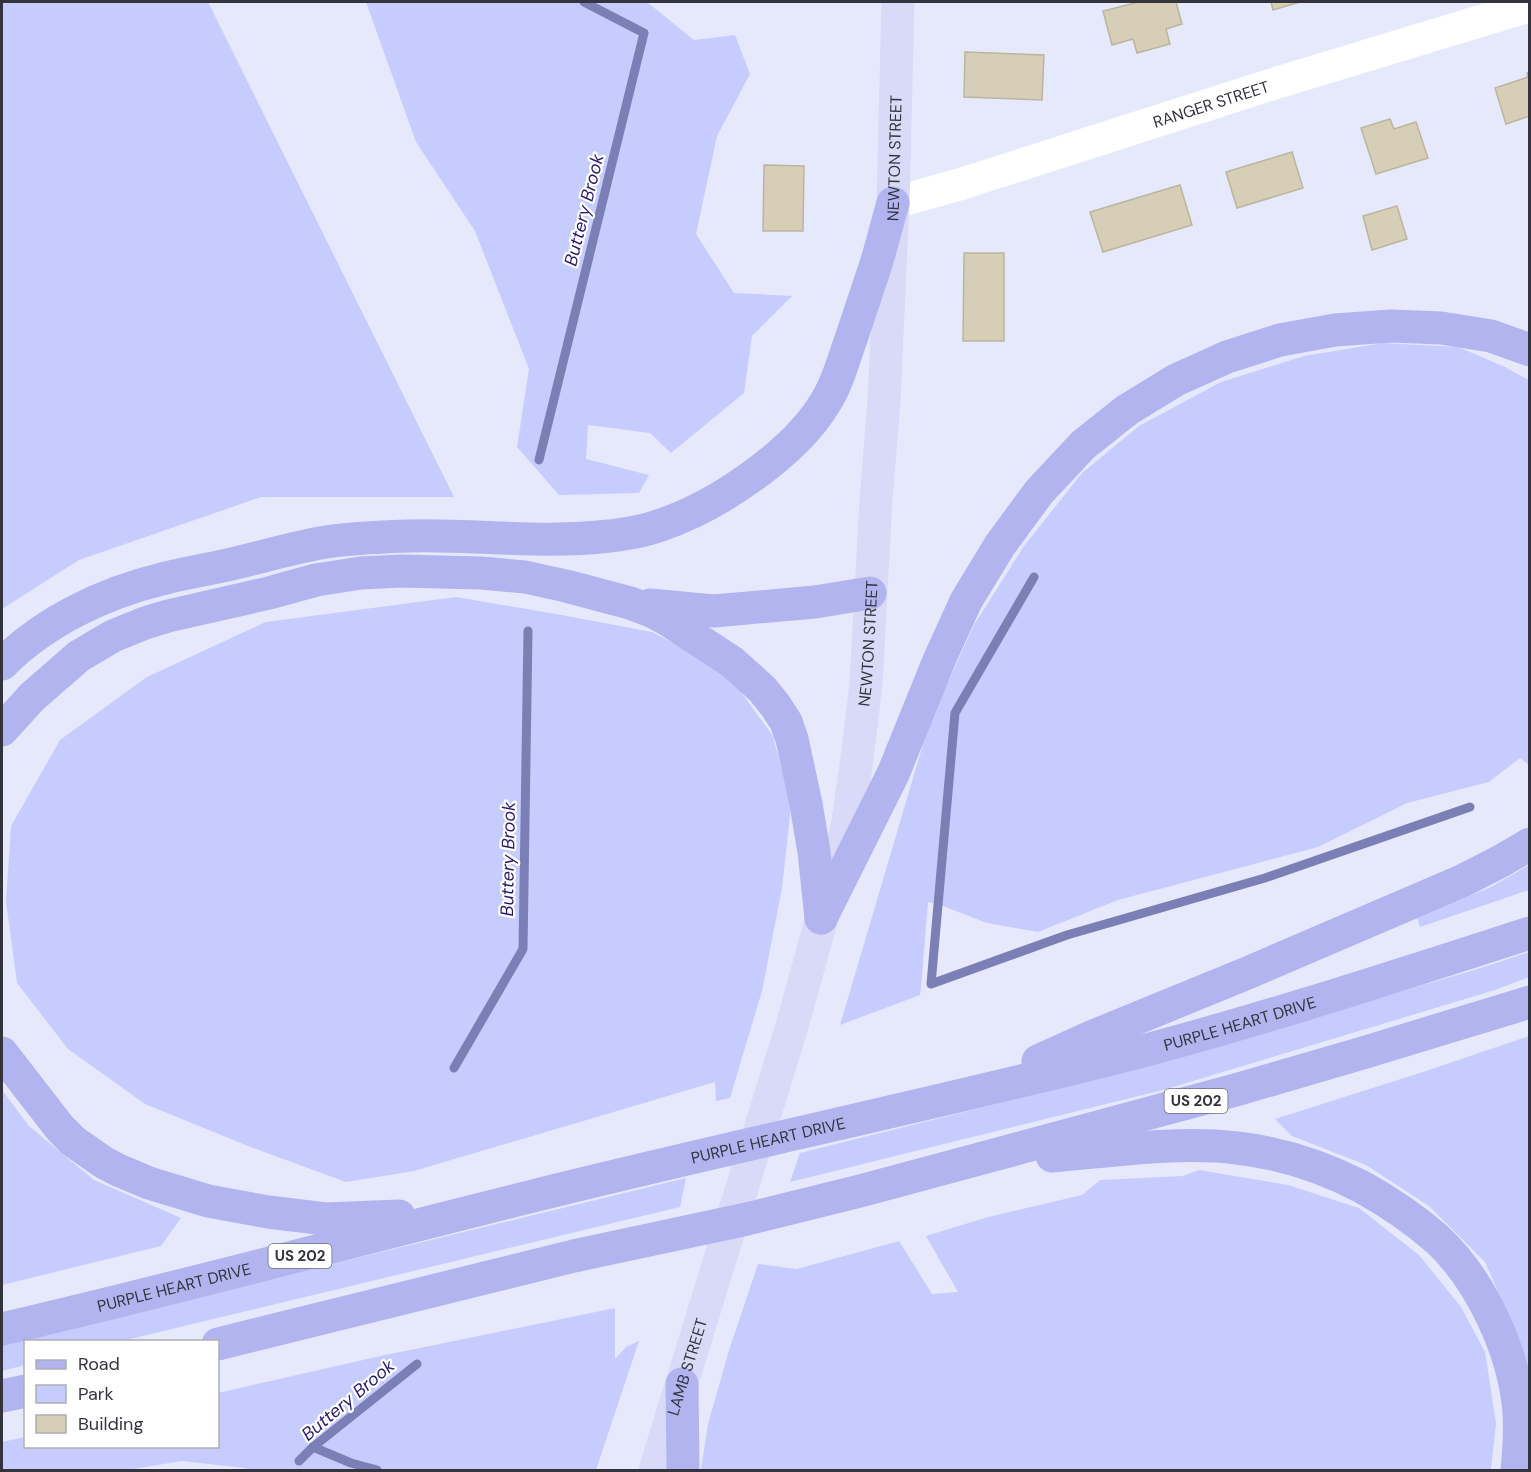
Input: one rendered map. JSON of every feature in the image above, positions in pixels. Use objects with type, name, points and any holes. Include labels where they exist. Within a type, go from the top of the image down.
[{"type":"main road","name":"NEWTON STREET","points":[[718,1264],[792,1026],[847,828],[853,786],[866,684],[884,401],[893,203],[898,2]]},
{"type":"main road","points":[[2,664],[47,627],[91,603],[160,579],[290,549],[321,543],[408,536],[543,540],[598,537],[656,527],[705,506],[739,486],[769,464],[805,430],[827,401],[873,272],[893,203]]},
{"type":"main road","points":[[821,918],[893,774],[966,601],[1000,545],[1039,492],[1083,445],[1127,410],[1176,380],[1227,357],[1280,340],[1335,330],[1391,326],[1441,328],[1491,336],[1530,350]]},
{"type":"main road","points":[[2,730],[32,697],[62,670],[97,644],[145,623],[168,616],[268,593],[316,579],[351,574],[440,571],[503,574],[546,581],[630,603],[651,611],[669,620],[732,662],[762,688],[786,722],[792,739],[809,818],[821,918]]},
{"type":"main road","points":[[630,603],[714,610],[815,602],[870,593]]},
{"type":"main road","points":[[971,1092],[1091,1037],[1462,881],[1530,844]]},
{"type":"main road","name":"PURPLE HEART DRIVE","points":[[2,1329],[106,1305],[598,1180],[1132,1053],[1330,996],[1530,933]]},
{"type":"main road","name":"US 202","points":[[219,1344],[574,1256],[747,1219],[860,1191],[1239,1089],[1530,1002]]},
{"type":"main road","points":[[2,1053],[60,1128],[73,1141],[118,1170],[178,1193],[239,1208],[326,1219],[470,1212]]},
{"type":"main road","points":[[975,1160],[1170,1147],[1236,1148],[1268,1153],[1306,1163],[1344,1178],[1378,1196],[1409,1216],[1438,1240],[1462,1266],[1493,1318],[1513,1377],[1520,1442],[1517,1470]]},
{"type":"main road","name":"LAMB STREET","points":[[655,1470],[718,1264]]},
{"type":"main road","points":[[682,1384],[683,1470]]},
{"type":"main road","points":[[2,1396],[24,1390]]},
{"type":"street","name":"RANGER STREET","points":[[893,203],[972,181],[1276,82],[1530,6]]},
{"type":"green space","points":[[2,2],[208,2],[454,497],[261,497],[79,560],[2,609]]},
{"type":"green space","points":[[366,2],[647,2],[694,40],[735,35],[750,74],[717,136],[696,234],[734,293],[792,296],[752,336],[744,393],[671,453],[650,433],[588,425],[586,459],[649,475],[639,493],[559,495],[517,447],[529,369],[475,231],[416,142]]},
{"type":"green space","points":[[1383,343],[1458,347],[1529,380],[1529,765],[1520,758],[1489,782],[1407,803],[1318,847],[1118,900],[1038,932],[987,923],[928,902],[920,995],[840,1025],[929,724],[974,625],[1024,546],[1082,473],[1139,426],[1221,382],[1304,356]]},
{"type":"green space","points":[[456,597],[652,632],[725,670],[773,736],[791,806],[782,888],[762,991],[730,1098],[716,1101],[715,1082],[414,1171],[346,1182],[248,1146],[145,1104],[68,1049],[17,983],[6,901],[11,826],[60,740],[147,677],[266,622]]},
{"type":"green space","points":[[1529,865],[1529,890],[1420,927],[1417,918],[1491,887]]},
{"type":"green space","points":[[1529,952],[1529,977],[1495,990],[1163,1090],[790,1182],[800,1153],[1152,1065]]},
{"type":"green space","points":[[1529,1036],[1529,1381],[1512,1324],[1485,1262],[1429,1206],[1366,1165],[1292,1136],[1275,1119]]},
{"type":"green space","points":[[2,1090],[29,1126],[94,1180],[181,1218],[161,1246],[2,1285]]},
{"type":"green space","points":[[1199,1170],[1288,1185],[1359,1208],[1419,1255],[1461,1307],[1485,1352],[1496,1423],[1491,1470],[701,1470],[708,1424],[729,1350],[758,1264],[797,1269],[899,1241],[932,1294],[958,1292],[926,1236],[988,1217],[1082,1195],[1100,1180],[1183,1176]]},
{"type":"green space","points":[[686,1178],[680,1207],[126,1340],[24,1340],[24,1365],[2,1371],[2,1344]]},
{"type":"green space","points":[[615,1308],[615,1359],[626,1347],[639,1341],[596,1470],[251,1470],[182,1461],[127,1470],[2,1470],[2,1442],[24,1437],[24,1448],[219,1448],[219,1393],[376,1357]]},
{"type":"building","points":[[1139,2],[1176,2],[1182,24],[1166,29],[1170,44],[1137,53],[1133,39],[1112,45],[1103,11]]},
{"type":"building","points":[[1271,2],[1300,2],[1273,10]]},
{"type":"building","points":[[965,52],[1044,55],[1042,100],[964,97]]},
{"type":"building","points":[[1530,72],[1530,116],[1506,124],[1495,88],[1528,77],[1527,73]]},
{"type":"building","points":[[1390,119],[1394,129],[1416,122],[1428,158],[1376,174],[1361,128]]},
{"type":"building","points":[[1292,152],[1303,188],[1237,208],[1226,172]]},
{"type":"building","points":[[764,165],[804,166],[803,231],[763,231]]},
{"type":"building","points":[[1180,185],[1192,225],[1103,252],[1090,212]]},
{"type":"building","points":[[1397,206],[1407,239],[1372,250],[1363,216]]},
{"type":"building","points":[[964,253],[1004,253],[1004,341],[963,341]]},
{"type":"waterway","name":"Buttery Brook","points":[[539,460],[644,33],[584,2]]},
{"type":"waterway","points":[[1034,577],[955,713],[931,984],[1067,935],[1265,878],[1470,807]]},
{"type":"waterway","name":"Buttery Brook","points":[[454,1068],[523,949],[528,631]]},
{"type":"waterway","name":"Buttery Brook","points":[[299,1461],[313,1447],[417,1364]]},
{"type":"waterway","points":[[313,1447],[351,1463],[377,1470]]}]
